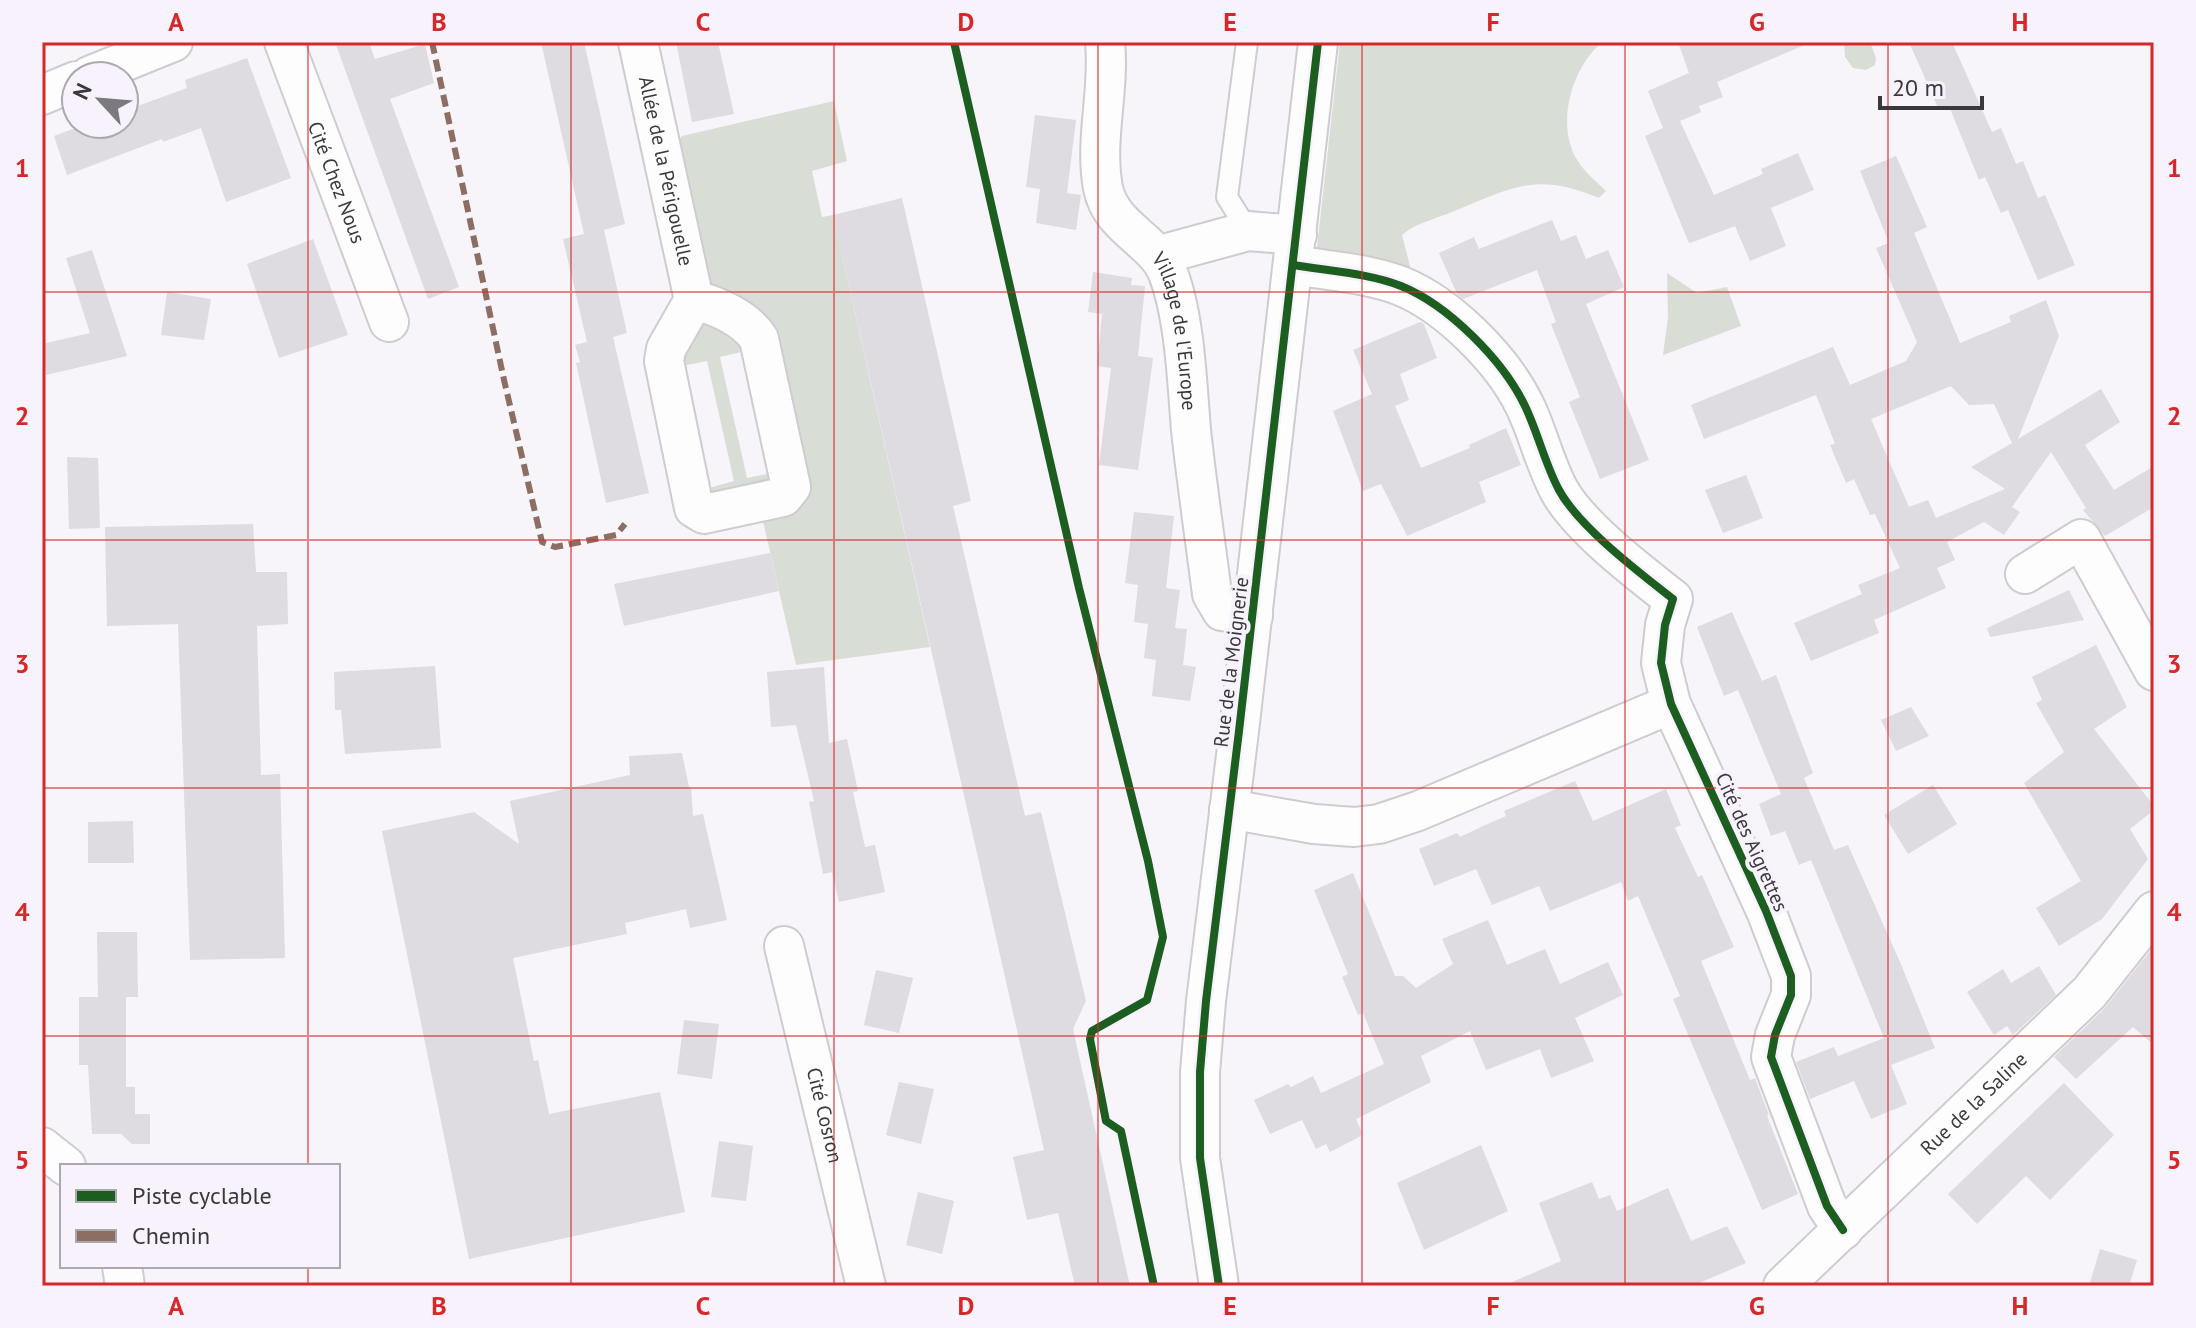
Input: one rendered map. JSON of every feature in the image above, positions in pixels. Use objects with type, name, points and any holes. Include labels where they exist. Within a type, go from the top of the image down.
[{"type":"street","points":[[129,60],[173,42]]},
{"type":"street","name":"Cité Chez Nous","points":[[284,42],[389,322]]},
{"type":"street","name":"Allée de la Périgouelle","points":[[638,42],[694,300]]},
{"type":"street","name":"Village de l'Europe","points":[[1105,42],[1106,81],[1100,164],[1106,200],[1126,227],[1160,255],[1169,275],[1184,351],[1212,594],[1222,611],[1253,616]]},
{"type":"street","name":"Rue de la Moignerie","points":[[1219,1286],[1200,1158],[1199,1097],[1208,973],[1253,616],[1318,42]]},
{"type":"street","points":[[1160,255],[1248,231],[1295,250]]},
{"type":"street","name":"Cité des Aigrettes","points":[[1295,250],[1425,297],[1476,339],[1502,366],[1525,406],[1560,492],[1627,564],[1673,599],[1665,625],[1661,663],[1671,704],[1766,911],[1791,976],[1791,995],[1775,1035],[1771,1057],[1827,1206],[1843,1230]]},
{"type":"street","points":[[694,300],[708,303],[752,328],[759,339],[791,487],[783,497],[704,514],[694,508],[664,361],[666,349],[694,300]]},
{"type":"street","points":[[2025,574],[2081,539],[2154,671]]},
{"type":"street","points":[[1229,809],[1335,827],[1379,824],[1418,811],[1671,704]]},
{"type":"street","name":"Rue de la Saline","points":[[1783,1286],[2089,993],[2154,911]]},
{"type":"street","name":"Cité Cosron","points":[[784,946],[866,1286]]},
{"type":"street","points":[[42,1147],[63,1164]]},
{"type":"lane","points":[[1247,42],[1227,197],[1248,231]]},
{"type":"shaded area","points":[[1340,42],[1602,42],[1582,66],[1575,81],[1570,96],[1567,128],[1579,163],[1606,191],[1599,198],[1557,185],[1524,186],[1413,227],[1402,235],[1411,270],[1316,256]]},
{"type":"shaded area","points":[[1844,42],[1870,42],[1876,58],[1875,65],[1866,70],[1853,68],[1845,57]]},
{"type":"shaded area","points":[[834,101],[847,161],[812,171],[822,217],[833,215],[930,647],[796,665],[762,517],[808,490],[773,326],[701,280],[674,147],[682,136]]},
{"type":"shaded area","points":[[1667,273],[1697,293],[1727,287],[1741,326],[1663,355],[1668,317]]},
{"type":"shaded area","points":[[709,317],[742,336],[745,351],[720,357],[747,478],[772,473],[773,481],[712,496],[709,488],[734,481],[707,361],[682,366],[679,352],[694,320]]},
{"type":"building","points":[[335,42],[369,42],[375,59],[425,44],[434,83],[390,99],[459,287],[428,299]]},
{"type":"building","points":[[541,42],[584,42],[625,224],[604,230],[627,333],[613,337],[649,493],[606,503],[576,363],[580,362],[575,345],[587,342],[563,239],[584,234]]},
{"type":"building","points":[[676,42],[718,42],[734,114],[692,122]]},
{"type":"building","points":[[1678,42],[1812,42],[1717,82],[1723,97],[1699,106],[1701,112],[1680,121],[1714,195],[1763,174],[1761,169],[1798,153],[1814,190],[1771,208],[1786,246],[1750,261],[1735,226],[1690,243],[1688,241],[1645,136],[1663,128],[1648,91],[1689,73]]},
{"type":"building","points":[[1909,42],[1952,42],[1992,132],[2001,128],[2016,164],[2023,161],[2038,198],[2045,195],[2075,265],[2038,280],[2008,210],[2001,213],[1985,177],[1979,180],[1949,106],[1939,110]]},
{"type":"building","points":[[247,58],[291,178],[226,202],[201,128],[163,142],[162,139],[67,175],[54,136],[60,134],[60,140],[140,140],[140,105],[187,88],[185,80]]},
{"type":"building","points":[[1035,115],[1076,120],[1067,193],[1081,195],[1076,230],[1036,223],[1040,189],[1026,187]]},
{"type":"building","points":[[1896,156],[1927,227],[1914,233],[1960,343],[2011,322],[2009,316],[2046,300],[2059,336],[2018,439],[2101,389],[2120,422],[2085,445],[2114,490],[2154,466],[2154,507],[2105,536],[2083,510],[2086,508],[2051,452],[2012,507],[2020,512],[2004,535],[1984,522],[1947,542],[1955,560],[1937,568],[1946,588],[1874,620],[1879,633],[1811,661],[1794,623],[1862,594],[1858,585],[1900,568],[1875,514],[1870,515],[1854,479],[1846,483],[1830,445],[1835,444],[1816,395],[1704,439],[1691,405],[1833,347],[1850,385],[1906,361],[1917,342],[1876,248],[1889,243],[1860,171]],"holes":[[[1951,386],[1969,405],[1994,404],[2012,443],[1971,467],[2005,489],[1936,518],[1928,500],[1909,507],[1871,419]]]},
{"type":"building","points":[[902,198],[971,501],[953,506],[1025,816],[1041,812],[1086,1001],[1073,1029],[1130,1286],[1075,1286],[1058,1213],[1027,1220],[1013,1157],[1044,1150],[833,215]]},
{"type":"building","points":[[1552,220],[1561,241],[1576,235],[1586,259],[1608,250],[1624,287],[1586,304],[1649,460],[1600,479],[1569,402],[1580,397],[1551,324],[1556,322],[1537,270],[1463,299],[1457,294],[1439,253],[1474,237],[1479,249]]},
{"type":"building","points":[[313,239],[348,335],[279,358],[247,264]]},
{"type":"building","points":[[92,250],[127,356],[46,375],[42,344],[90,333],[66,258]]},
{"type":"building","points":[[1093,272],[1132,278],[1131,285],[1145,286],[1138,356],[1153,358],[1138,470],[1099,465],[1111,368],[1097,366],[1102,314],[1088,312]]},
{"type":"building","points":[[167,292],[211,299],[204,340],[161,335]]},
{"type":"building","points":[[1420,322],[1424,324],[1437,358],[1400,374],[1409,400],[1395,406],[1421,468],[1470,448],[1469,445],[1506,428],[1521,465],[1479,482],[1486,502],[1407,536],[1381,484],[1363,491],[1333,411],[1372,394],[1353,350]]},
{"type":"building","points":[[67,457],[98,458],[100,528],[69,529]]},
{"type":"building","points":[[1746,475],[1763,518],[1723,533],[1705,490]]},
{"type":"building","points":[[1134,512],[1174,516],[1166,588],[1180,590],[1175,628],[1187,629],[1183,665],[1196,667],[1190,701],[1152,696],[1156,660],[1144,658],[1148,624],[1134,622],[1138,585],[1125,583]]},
{"type":"building","points":[[253,524],[256,572],[287,572],[288,624],[257,626],[261,775],[280,774],[285,958],[190,960],[178,624],[107,626],[105,527]]},
{"type":"building","points":[[770,553],[779,591],[624,626],[614,584]]},
{"type":"building","points":[[2069,590],[2084,620],[1990,637],[1987,628]]},
{"type":"building","points":[[1732,612],[1762,681],[1776,675],[1813,773],[1804,778],[1834,850],[1848,845],[1935,1048],[1891,1065],[1907,1104],[1871,1119],[1854,1081],[1810,1099],[1796,1062],[1834,1047],[1838,1056],[1884,1038],[1811,860],[1799,865],[1785,831],[1771,836],[1759,804],[1781,794],[1738,690],[1724,696],[1697,627]]},
{"type":"building","points":[[2096,645],[2127,707],[2094,729],[2154,806],[2154,810],[2130,829],[2148,859],[2102,919],[2059,946],[2036,908],[2081,881],[2024,783],[2064,752],[2036,703],[2042,700],[2032,677]]},
{"type":"building","points":[[435,666],[441,748],[345,754],[341,710],[335,710],[334,672]]},
{"type":"building","points":[[824,667],[829,743],[847,739],[858,791],[853,792],[865,847],[875,845],[885,892],[839,902],[832,872],[823,874],[809,802],[814,801],[796,725],[771,727],[767,672]]},
{"type":"building","points":[[1911,707],[1929,736],[1896,751],[1881,720]]},
{"type":"building","points":[[682,753],[691,787],[693,816],[703,814],[727,920],[690,928],[686,909],[625,923],[627,934],[513,958],[534,1061],[538,1060],[549,1114],[660,1092],[685,1212],[469,1259],[382,831],[474,812],[519,844],[510,801],[630,775],[629,756]]},
{"type":"building","points":[[1575,781],[1593,821],[1666,789],[1681,825],[1675,828],[1698,877],[1702,875],[1734,947],[1701,961],[1750,1080],[1755,1078],[1798,1194],[1762,1210],[1673,999],[1680,996],[1638,896],[1628,901],[1621,882],[1550,911],[1539,886],[1492,905],[1476,869],[1434,886],[1419,849],[1457,833],[1460,837],[1506,816],[1504,811]]},
{"type":"building","points":[[1933,785],[1957,824],[1908,854],[1884,815]]},
{"type":"building","points":[[133,821],[134,863],[88,863],[88,822]]},
{"type":"building","points":[[1353,873],[1395,976],[1403,976],[1416,988],[1453,964],[1442,939],[1488,920],[1507,965],[1545,949],[1560,984],[1608,962],[1623,995],[1575,1018],[1594,1061],[1551,1078],[1540,1049],[1486,1070],[1470,1031],[1421,1056],[1431,1082],[1356,1119],[1363,1135],[1330,1152],[1326,1144],[1316,1149],[1302,1120],[1270,1134],[1254,1100],[1313,1076],[1321,1093],[1384,1064],[1363,1013],[1358,1015],[1342,977],[1348,974],[1314,890]]},
{"type":"building","points":[[97,932],[137,932],[138,997],[126,997],[126,1087],[135,1087],[135,1114],[150,1114],[150,1144],[132,1144],[121,1134],[92,1134],[88,1065],[79,1065],[79,997],[98,997]]},
{"type":"building","points":[[2154,946],[2154,1045],[2133,1027],[2076,1079],[2054,1057],[2104,1009]]},
{"type":"building","points":[[2039,966],[2056,995],[2013,1035],[2007,1026],[1994,1035],[1967,992],[2003,969],[2011,983]]},
{"type":"building","points":[[876,970],[913,978],[899,1033],[864,1025]]},
{"type":"building","points":[[684,1020],[719,1024],[712,1079],[677,1074]]},
{"type":"building","points":[[899,1082],[934,1089],[921,1144],[886,1135]]},
{"type":"building","points":[[2064,1083],[2114,1135],[2050,1200],[2026,1176],[1977,1224],[1948,1194]]},
{"type":"building","points":[[719,1141],[753,1146],[746,1201],[711,1197]]},
{"type":"building","points":[[1481,1145],[1508,1211],[1424,1250],[1397,1183]]},
{"type":"building","points":[[1592,1182],[1599,1199],[1610,1195],[1617,1211],[1668,1188],[1691,1241],[1727,1226],[1746,1263],[1692,1286],[1503,1286],[1561,1261],[1539,1203]]},
{"type":"building","points":[[918,1192],[954,1201],[942,1254],[906,1245]]},
{"type":"building","points":[[2100,1249],[2137,1260],[2129,1286],[2089,1286]]},
{"type":"marked path","points":[[432,42],[542,542],[555,547],[616,535],[625,524]]},
{"type":"cycle path","points":[[954,42],[1079,588],[1148,861],[1163,937],[1147,1000],[1092,1031],[1090,1039],[1106,1121],[1121,1131],[1154,1286]]},
{"type":"cycle path","points":[[1219,1286],[1200,1158],[1200,1072],[1318,42]]},
{"type":"cycle path","points":[[1294,265],[1362,275],[1401,286],[1455,320],[1488,353],[1515,388],[1530,416],[1554,480],[1568,504],[1611,549],[1673,599],[1665,625],[1661,663],[1671,704],[1766,911],[1791,976],[1791,995],[1775,1035],[1771,1057],[1827,1206],[1843,1230]]}]
